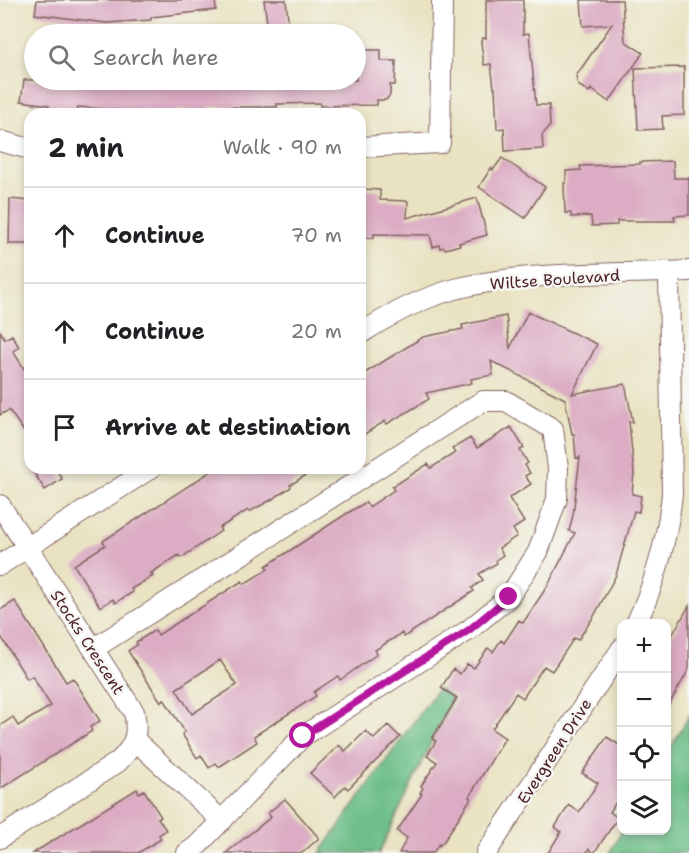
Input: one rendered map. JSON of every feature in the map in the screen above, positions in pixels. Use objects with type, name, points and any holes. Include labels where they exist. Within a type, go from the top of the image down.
[{"type":"street","points":[[366,147],[440,142],[442,0]]},
{"type":"street","points":[[0,141],[24,147]]},
{"type":"street","name":"Wiltse Boulevard","points":[[366,330],[417,303],[454,289],[507,278],[689,271]]},
{"type":"street","points":[[638,619],[650,594],[662,557],[671,506],[669,272]]},
{"type":"street","points":[[93,649],[483,401],[507,401],[553,429],[558,468],[557,499],[538,552],[509,597],[469,630],[303,736],[222,821],[187,853]]},
{"type":"street","points":[[0,565],[142,474]]},
{"type":"street","name":"Stocks Crescent","points":[[0,505],[134,712],[137,726],[135,740]]},
{"type":"street","name":"Evergreen Drive","points":[[486,853],[617,654]]},
{"type":"street","points":[[0,838],[118,762],[135,740],[222,821]]},
{"type":"green space","points":[[438,688],[452,698],[379,853],[320,853]]},
{"type":"green space","points":[[689,716],[689,853],[610,853],[620,835],[671,835],[671,747]]},
{"type":"building","points":[[37,0],[215,0],[216,10],[151,17],[151,20],[106,23],[35,14]]},
{"type":"building","points":[[264,0],[286,0],[289,24],[267,24]]},
{"type":"building","points":[[486,0],[523,0],[523,34],[529,33],[536,105],[549,105],[550,126],[542,135],[543,149],[505,151],[504,128],[497,129],[491,64],[484,65],[481,42],[482,38],[486,38]]},
{"type":"building","points":[[581,0],[622,0],[625,41],[643,53],[609,102],[591,89],[589,92],[578,85],[576,76],[612,24],[583,26]]},
{"type":"building","points":[[366,50],[381,50],[381,61],[396,61],[395,85],[390,85],[390,95],[386,100],[377,100],[377,105],[320,106],[320,103],[277,104],[277,107],[50,108],[48,105],[21,101],[24,80],[24,90],[366,90]]},
{"type":"building","points":[[684,67],[684,115],[662,116],[663,129],[638,130],[635,68]]},
{"type":"building","points":[[502,158],[545,187],[525,218],[479,187],[491,168],[493,170]]},
{"type":"building","points":[[673,161],[674,178],[689,178],[689,215],[674,216],[675,221],[617,221],[617,225],[592,226],[591,216],[571,217],[571,213],[565,213],[566,171],[581,170],[580,166]]},
{"type":"building","points":[[366,189],[380,190],[380,200],[408,201],[407,218],[477,198],[487,235],[445,249],[440,248],[439,245],[433,247],[430,235],[374,234],[374,238],[366,237]]},
{"type":"building","points":[[10,199],[24,200],[24,244],[9,244]]},
{"type":"building","points":[[528,312],[597,344],[572,394],[625,384],[633,422],[629,422],[634,473],[632,494],[641,496],[639,512],[634,511],[616,575],[578,640],[574,638],[552,671],[544,666],[523,698],[516,693],[492,729],[505,738],[444,841],[433,853],[399,853],[407,838],[397,831],[422,794],[420,793],[423,788],[421,786],[437,762],[427,756],[436,741],[432,739],[457,698],[441,688],[453,669],[460,674],[467,664],[474,668],[488,648],[493,652],[501,640],[504,643],[519,620],[523,623],[548,585],[575,533],[569,531],[580,457],[576,458],[574,434],[572,434],[565,399],[491,361],[493,375],[471,379],[472,383],[426,393],[429,399],[387,424],[385,421],[366,433],[366,372],[423,337],[463,329],[462,325],[506,316],[510,348]]},
{"type":"building","points":[[0,331],[5,339],[12,335],[19,347],[13,351],[24,368],[24,431],[9,410],[0,415]]},
{"type":"building","points":[[511,427],[524,448],[520,450],[528,463],[525,465],[530,473],[525,476],[531,484],[509,498],[524,522],[513,529],[517,536],[499,548],[503,555],[496,560],[497,563],[479,574],[483,580],[472,588],[474,591],[404,637],[402,633],[375,650],[377,654],[340,680],[338,676],[314,692],[316,696],[254,736],[257,742],[219,767],[216,763],[209,768],[201,755],[197,758],[182,734],[185,732],[164,699],[161,702],[128,651],[137,645],[136,642],[155,630],[158,635],[242,581],[244,584],[268,569],[266,566],[346,514],[366,502],[369,507],[394,490],[392,487],[428,464],[431,468],[455,453],[452,449],[470,438],[477,448]],"holes":[[[220,660],[237,685],[192,714],[176,689]]]},
{"type":"building","points":[[35,474],[59,474],[62,479],[45,490]]},
{"type":"building","points":[[207,474],[307,474],[271,500],[249,512],[248,510],[219,528],[221,531],[181,558],[179,555],[151,573],[153,576],[131,589],[133,592],[115,603],[113,599],[100,607],[74,565],[105,545],[103,541]]},
{"type":"building","points":[[15,601],[66,682],[73,678],[100,721],[90,727],[92,731],[0,789],[0,726],[13,717],[18,726],[51,706],[32,676],[27,679],[0,635],[0,610]]},
{"type":"building","points":[[689,606],[689,669],[671,701],[671,673],[671,637]]},
{"type":"building","points":[[388,725],[400,737],[348,789],[345,786],[335,797],[310,773],[339,745],[345,751],[366,731],[374,739]]},
{"type":"building","points":[[607,737],[617,743],[617,801],[610,812],[617,819],[594,853],[589,849],[586,853],[548,853],[561,832],[555,827],[569,805],[579,812],[598,783],[582,773]]},
{"type":"building","points":[[137,789],[139,793],[144,790],[161,817],[158,818],[166,830],[159,835],[161,839],[138,853],[33,853]]},
{"type":"building","points":[[285,799],[319,838],[302,853],[226,853],[271,817],[268,813]]},
{"type":"route","points":[[303,736],[469,630],[509,597]]}]
